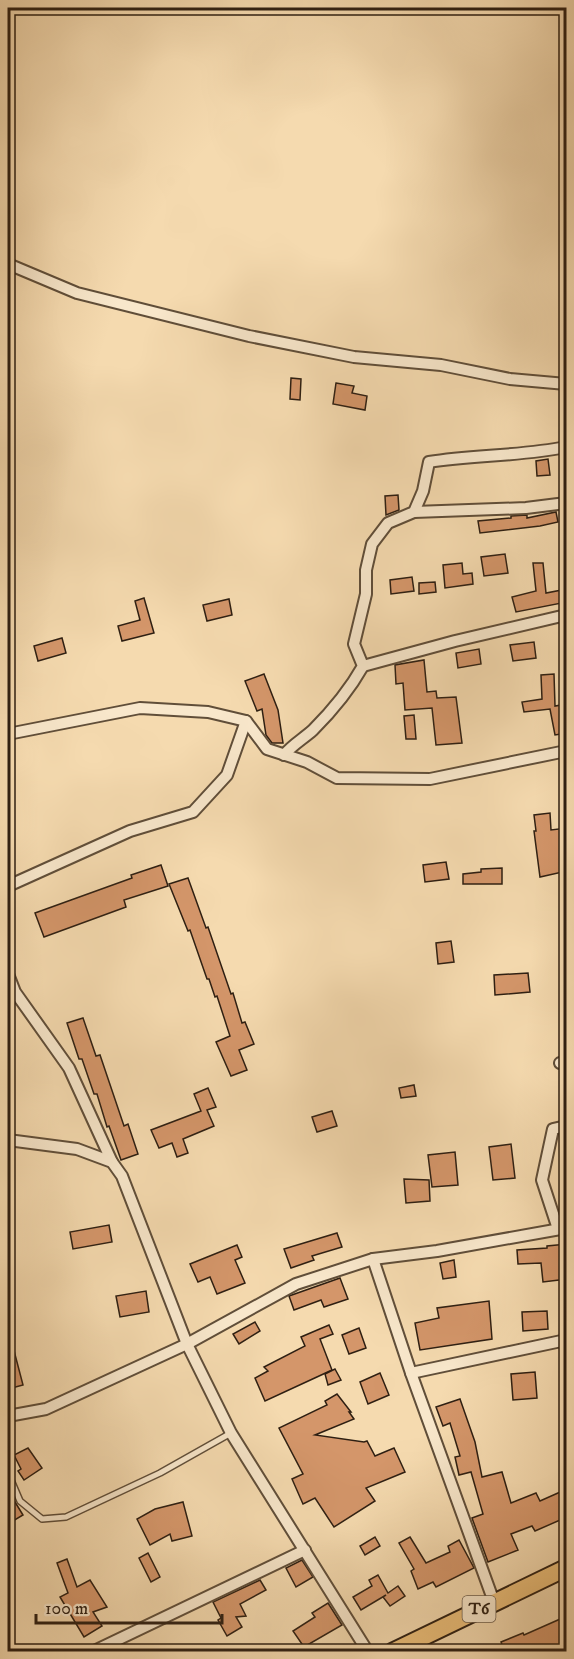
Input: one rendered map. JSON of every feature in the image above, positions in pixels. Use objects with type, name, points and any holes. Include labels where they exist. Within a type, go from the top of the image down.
[{"type":"highway","name":"T6","points":[[392,1652],[567,1568]]},
{"type":"street","points":[[8,264],[77,293],[249,336],[354,357],[441,364],[510,379],[567,384]]},
{"type":"street","points":[[414,512],[423,491],[429,462],[463,457],[499,457],[538,453],[567,447]]},
{"type":"street","points":[[363,666],[354,644],[366,594],[366,570],[372,544],[388,523],[414,512],[526,508],[567,503]]},
{"type":"street","points":[[284,755],[292,745],[311,731],[346,692],[363,666],[454,641],[567,615]]},
{"type":"street","points":[[8,734],[140,708],[208,712],[246,721],[267,749],[320,768],[337,778],[430,779],[567,752]]},
{"type":"street","points":[[8,886],[130,831],[193,812],[227,775],[246,721]]},
{"type":"street","points":[[8,974],[15,992],[69,1068],[112,1162],[122,1176],[187,1344],[231,1433],[368,1652]]},
{"type":"street","points":[[8,1416],[46,1409],[187,1344],[296,1284],[373,1259],[437,1251],[562,1228],[542,1180],[553,1129],[567,1126]]},
{"type":"street","points":[[8,1140],[78,1149],[112,1162]]},
{"type":"street","points":[[373,1259],[411,1373],[494,1602]]},
{"type":"street","points":[[411,1373],[567,1340]]},
{"type":"street","points":[[92,1652],[305,1550]]},
{"type":"lane","points":[[8,1473],[20,1501],[42,1519],[66,1517],[160,1473],[231,1433]]},
{"type":"building","points":[[291,378],[301,379],[300,400],[290,399]]},
{"type":"building","points":[[336,383],[354,386],[352,393],[367,396],[365,410],[333,404]]},
{"type":"building","points":[[548,459],[550,475],[537,476],[536,461]]},
{"type":"building","points":[[398,495],[399,510],[386,515],[385,496]]},
{"type":"building","points":[[556,512],[558,522],[480,533],[478,521],[527,515],[527,518]]},
{"type":"building","points":[[505,554],[508,573],[484,576],[481,557]]},
{"type":"building","points":[[462,563],[463,574],[472,573],[473,584],[445,588],[443,565]]},
{"type":"building","points":[[533,563],[543,563],[546,593],[567,589],[567,602],[516,612],[512,597],[536,591]]},
{"type":"building","points":[[412,577],[414,591],[391,594],[390,580]]},
{"type":"building","points":[[435,582],[436,592],[419,594],[419,583]]},
{"type":"building","points":[[144,598],[154,633],[122,641],[118,626],[140,620],[135,601]]},
{"type":"building","points":[[229,599],[232,615],[207,621],[203,605]]},
{"type":"building","points":[[62,638],[66,653],[38,661],[34,646]]},
{"type":"building","points":[[534,642],[536,658],[513,661],[510,645]]},
{"type":"building","points":[[479,649],[481,664],[458,668],[456,653]]},
{"type":"building","points":[[424,660],[427,692],[436,691],[437,698],[456,697],[462,743],[436,745],[432,708],[405,710],[403,683],[396,684],[395,665]]},
{"type":"building","points":[[264,674],[278,710],[283,743],[272,743],[266,735],[262,709],[257,711],[245,681]]},
{"type":"building","points":[[554,674],[555,706],[567,704],[567,733],[555,735],[550,709],[524,712],[522,702],[542,699],[541,675]]},
{"type":"building","points":[[414,715],[416,739],[406,739],[404,716]]},
{"type":"building","points":[[550,813],[551,830],[567,828],[567,871],[540,877],[534,815]]},
{"type":"building","points":[[446,862],[449,879],[425,882],[423,865]]},
{"type":"building","points":[[161,865],[168,886],[124,900],[126,907],[44,937],[35,913],[132,878],[131,875]]},
{"type":"building","points":[[502,868],[502,884],[463,884],[463,874],[481,872],[481,869]]},
{"type":"building","points":[[188,878],[231,994],[233,993],[242,1023],[245,1022],[254,1044],[239,1050],[247,1070],[231,1076],[216,1042],[230,1036],[217,996],[215,997],[209,979],[207,979],[190,930],[188,931],[169,884]]},
{"type":"building","points":[[451,941],[454,962],[438,964],[436,943]]},
{"type":"building","points":[[528,973],[530,992],[495,995],[494,975]]},
{"type":"building","points":[[83,1018],[96,1056],[100,1055],[124,1126],[128,1124],[138,1154],[121,1160],[109,1126],[107,1127],[97,1094],[94,1094],[82,1059],[79,1059],[67,1023]]},
{"type":"building","points":[[414,1085],[416,1096],[401,1098],[399,1088]]},
{"type":"building","points":[[208,1088],[216,1107],[207,1110],[214,1126],[183,1139],[188,1153],[177,1157],[172,1143],[159,1148],[151,1130],[201,1111],[194,1094]]},
{"type":"building","points":[[332,1111],[337,1126],[317,1132],[312,1117]]},
{"type":"building","points":[[511,1144],[515,1178],[493,1180],[489,1147]]},
{"type":"building","points":[[455,1152],[458,1185],[432,1187],[428,1155]]},
{"type":"building","points":[[404,1179],[429,1180],[430,1201],[406,1203]]},
{"type":"building","points":[[109,1225],[112,1242],[73,1249],[70,1232]]},
{"type":"building","points":[[337,1233],[342,1247],[312,1256],[314,1260],[291,1268],[284,1249]]},
{"type":"building","points":[[567,1244],[567,1279],[543,1282],[541,1263],[518,1264],[517,1250]]},
{"type":"building","points":[[237,1245],[242,1257],[235,1260],[245,1283],[217,1294],[210,1277],[198,1282],[190,1264]]},
{"type":"building","points":[[454,1260],[456,1277],[443,1279],[440,1263]]},
{"type":"building","points":[[340,1278],[348,1299],[324,1307],[321,1300],[294,1310],[289,1296]]},
{"type":"building","points":[[146,1291],[149,1312],[120,1317],[116,1296]]},
{"type":"building","points":[[489,1301],[492,1339],[420,1350],[415,1323],[439,1318],[437,1308]]},
{"type":"building","points":[[547,1311],[548,1329],[523,1331],[522,1312]]},
{"type":"building","points":[[255,1322],[260,1331],[239,1344],[233,1334]]},
{"type":"building","points":[[329,1325],[333,1334],[320,1339],[332,1370],[265,1401],[255,1378],[268,1371],[264,1367],[305,1346],[301,1337]]},
{"type":"building","points":[[359,1328],[366,1348],[349,1354],[342,1335]]},
{"type":"building","points":[[12,1343],[23,1385],[8,1389],[8,1344]]},
{"type":"building","points":[[335,1369],[341,1380],[328,1385],[325,1374]]},
{"type":"building","points":[[535,1372],[537,1398],[513,1400],[511,1374]]},
{"type":"building","points":[[380,1373],[389,1395],[368,1404],[360,1382]]},
{"type":"building","points":[[337,1394],[354,1419],[315,1435],[367,1441],[375,1456],[394,1448],[405,1472],[366,1488],[375,1501],[334,1527],[315,1498],[303,1504],[292,1479],[303,1474],[279,1428],[327,1405],[325,1401]]},
{"type":"building","points":[[460,1399],[475,1442],[482,1477],[502,1472],[511,1503],[536,1493],[540,1501],[567,1489],[567,1517],[535,1531],[532,1526],[511,1534],[518,1550],[488,1562],[472,1518],[483,1514],[471,1472],[459,1475],[455,1457],[460,1456],[450,1423],[443,1426],[436,1407]]},
{"type":"building","points":[[28,1448],[42,1468],[24,1480],[18,1471],[21,1469],[14,1455]]},
{"type":"building","points":[[15,1502],[23,1515],[8,1524],[8,1507]]},
{"type":"building","points":[[183,1502],[192,1536],[172,1541],[170,1534],[150,1545],[137,1519],[155,1509]]},
{"type":"building","points":[[375,1537],[380,1546],[365,1555],[360,1546]]},
{"type":"building","points":[[410,1537],[426,1563],[450,1552],[448,1546],[459,1540],[474,1568],[436,1587],[433,1582],[418,1589],[411,1571],[414,1569],[399,1543]]},
{"type":"building","points":[[148,1553],[160,1577],[151,1582],[139,1558]]},
{"type":"building","points":[[67,1559],[77,1587],[90,1580],[107,1607],[93,1612],[102,1626],[84,1637],[60,1597],[68,1593],[57,1563]]},
{"type":"building","points":[[302,1560],[313,1577],[296,1587],[286,1568]]},
{"type":"building","points":[[378,1575],[388,1593],[398,1586],[405,1596],[390,1606],[383,1597],[386,1595],[361,1610],[353,1597],[372,1586],[369,1580]]},
{"type":"building","points":[[260,1580],[266,1590],[240,1604],[246,1616],[236,1617],[242,1627],[227,1636],[218,1620],[221,1618],[213,1602]]},
{"type":"building","points":[[328,1603],[342,1625],[304,1647],[293,1631],[315,1617],[312,1613]]},
{"type":"building","points":[[567,1616],[567,1652],[505,1652],[501,1642],[523,1633],[524,1635]]}]
